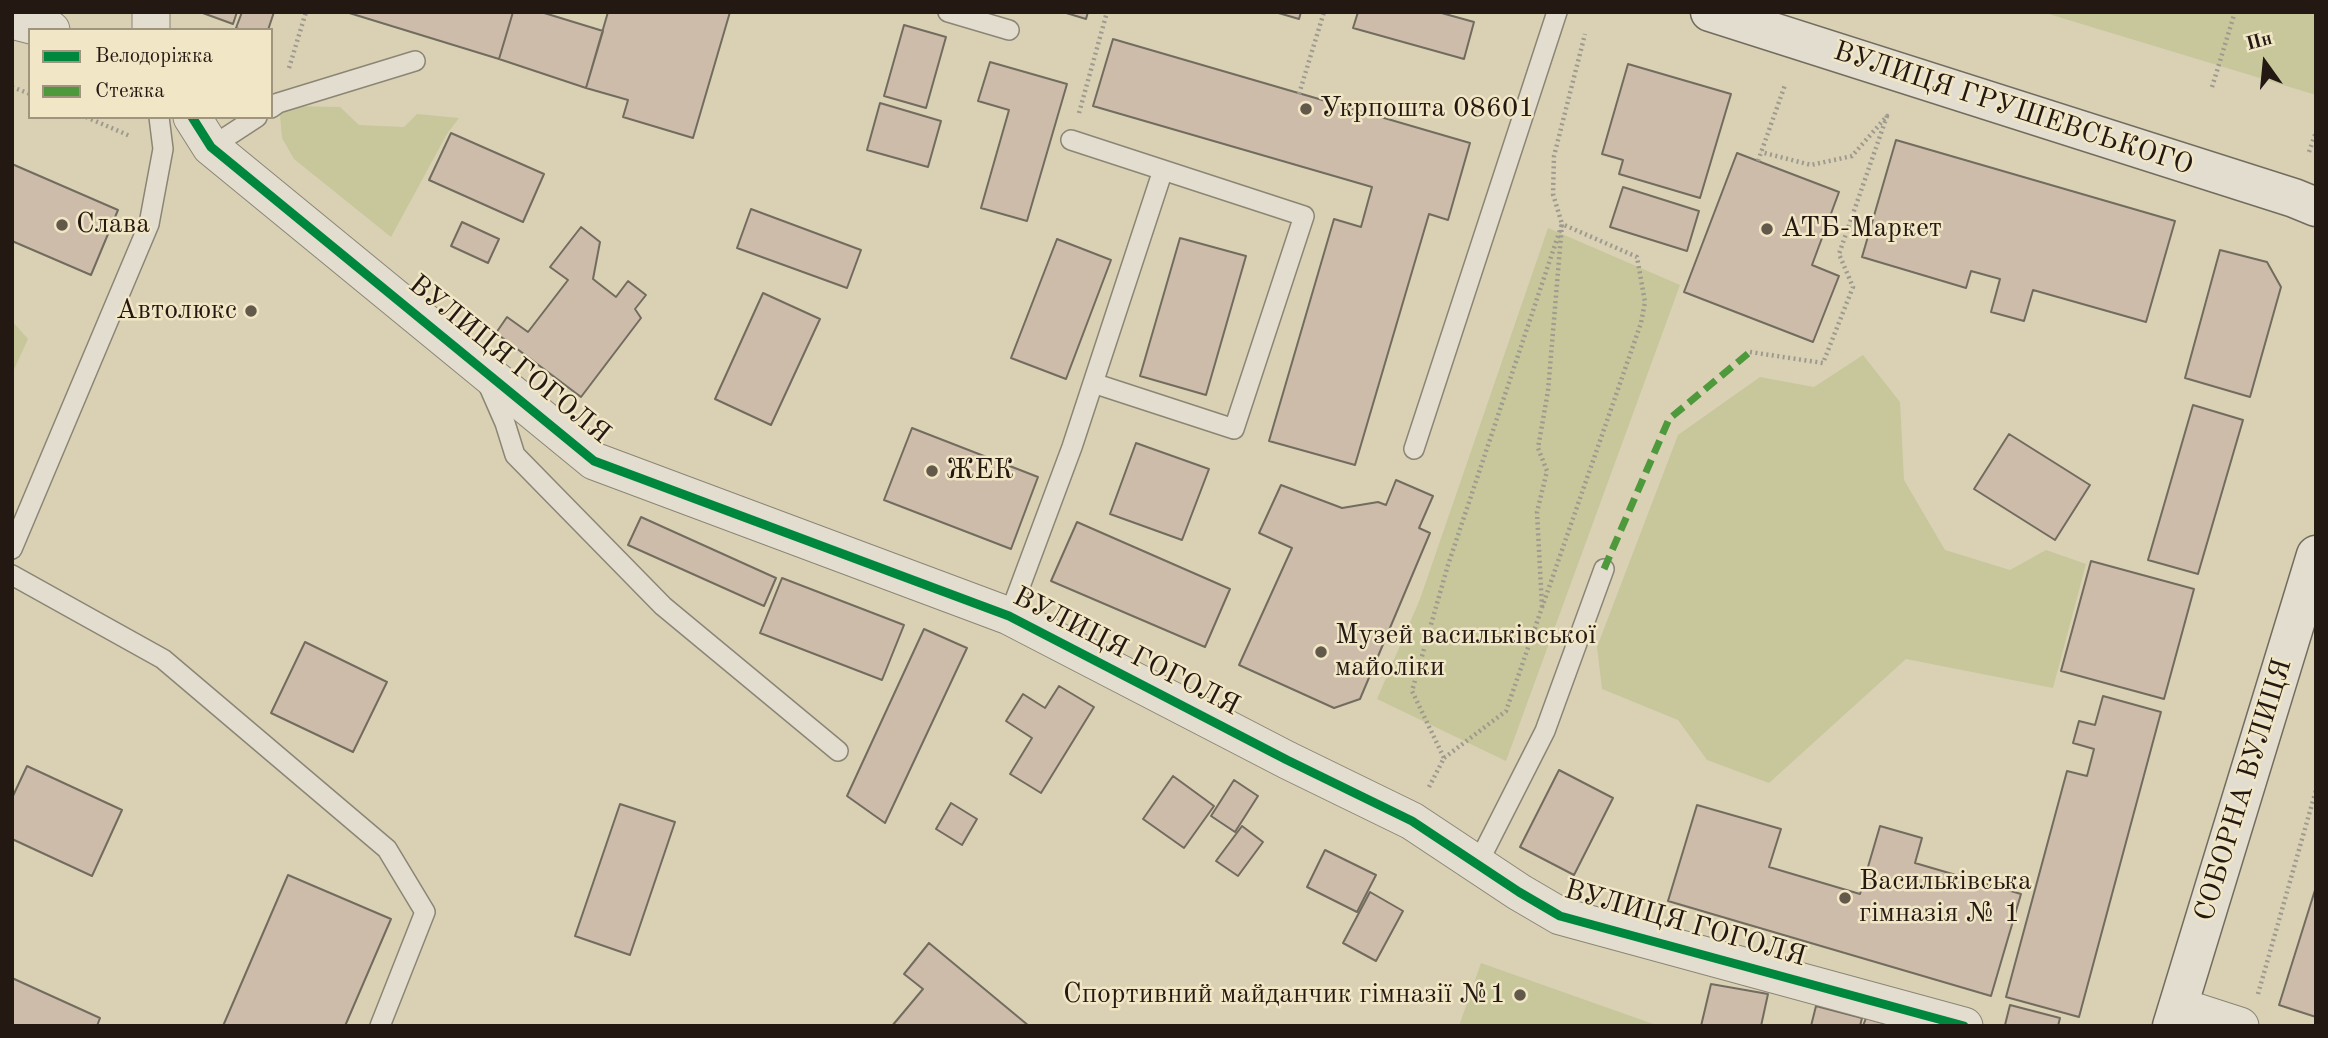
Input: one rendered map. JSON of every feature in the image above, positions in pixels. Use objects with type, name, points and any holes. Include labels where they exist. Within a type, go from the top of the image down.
[{"type":"main road","name":"ВУЛИЦЯ ГРУШЕВСЬКОГО","points":[[1710,12],[2316,207]]},
{"type":"main road","name":"СОБОРНА ВУЛИЦЯ","points":[[2175,1016],[2316,555]]},
{"type":"street","points":[[12,20],[43,28]]},
{"type":"street","name":"ВУЛИЦЯ ГОГОЛЯ","points":[[201,132],[594,461],[1009,616],[1287,760],[1412,821],[1560,916],[1964,1026]]},
{"type":"street","points":[[2175,1016],[2248,1013]]},
{"type":"lane","points":[[948,12],[1009,30]]},
{"type":"lane","points":[[1414,449],[1557,12]]},
{"type":"lane","points":[[275,105],[415,61]]},
{"type":"lane","points":[[12,549],[149,224],[163,149],[159,119]]},
{"type":"lane","points":[[201,132],[250,119]]},
{"type":"lane","points":[[1071,140],[1304,216],[1234,429],[1093,383]]},
{"type":"lane","points":[[1009,616],[1072,447],[1163,170]]},
{"type":"lane","points":[[481,368],[515,455],[663,606],[838,751]]},
{"type":"lane","points":[[1478,863],[1545,731],[1604,569]]},
{"type":"lane","points":[[12,575],[163,659],[387,849],[425,912],[380,1026]]},
{"type":"path","points":[[275,105],[306,12]]},
{"type":"path","points":[[1071,140],[1107,12]]},
{"type":"path","points":[[1299,94],[1324,12]]},
{"type":"path","points":[[2212,86],[2235,12]]},
{"type":"path","points":[[1542,607],[1537,512],[1546,471],[1538,448],[1548,391],[1562,224],[1553,194],[1554,156],[1588,23]]},
{"type":"path","points":[[1758,161],[1785,85]]},
{"type":"path","points":[[1750,352],[1823,363],[1853,287],[1839,254],[1887,116],[1852,156],[1811,165],[1761,152]]},
{"type":"path","points":[[2309,152],[2316,132]]},
{"type":"path","points":[[1412,821],[1444,758],[1506,712],[1641,323],[1645,302],[1637,257],[1562,224]]},
{"type":"path","points":[[1444,758],[1412,691],[1448,565],[1562,224]]},
{"type":"path","points":[[2248,1013],[2316,790]]},
{"type":"green space","points":[[2042,12],[2316,12],[2316,95]]},
{"type":"green space","points":[[292,106],[340,107],[359,125],[404,127],[417,114],[459,118],[447,134],[391,237],[294,159],[282,138],[280,115]]},
{"type":"green space","points":[[1548,228],[1680,285],[1506,761],[1377,699],[1420,599]]},
{"type":"green space","points":[[12,321],[28,339],[12,374]]},
{"type":"green space","points":[[1863,355],[1900,402],[1904,480],[1945,550],[2010,570],[2046,550],[2086,564],[2053,688],[1906,659],[1769,783],[1707,760],[1678,720],[1602,689],[1597,647],[1678,435],[1760,377],[1814,387]]},
{"type":"green space","name":"Спортивний майданчик гімназії №1","points":[[1481,963],[1659,1026],[1459,1026]]},
{"type":"building","points":[[200,12],[237,12],[233,24]]},
{"type":"building","points":[[242,12],[274,12],[269,28],[236,28]]},
{"type":"building","points":[[346,12],[513,12],[499,59]]},
{"type":"building","points":[[513,12],[541,12],[603,31],[586,88],[499,59]]},
{"type":"building","points":[[608,12],[730,12],[693,138],[623,117],[628,100],[586,88]]},
{"type":"building","points":[[1063,12],[1088,12],[1086,19]]},
{"type":"building","points":[[1275,12],[1301,12],[1299,19]]},
{"type":"building","points":[[1358,12],[1438,12],[1474,22],[1464,59],[1353,28]]},
{"type":"building","points":[[904,25],[946,37],[926,108],[884,96]]},
{"type":"building","points":[[1113,39],[1470,143],[1448,220],[1429,214],[1355,465],[1269,441],[1334,219],[1361,227],[1372,187],[1093,106]]},
{"type":"building","points":[[990,62],[1067,84],[1027,221],[981,208],[1009,110],[978,101]]},
{"type":"building","points":[[1628,64],[1731,94],[1700,198],[1619,174],[1623,160],[1602,154]]},
{"type":"building","points":[[880,103],[941,121],[928,167],[867,150]]},
{"type":"building","points":[[451,133],[544,174],[523,222],[429,180]]},
{"type":"building","points":[[1896,140],[2175,221],[2146,322],[2033,290],[2024,321],[1991,312],[2000,279],[1971,271],[1966,288],[1862,257]]},
{"type":"building","name":"АТБ-Маркет","points":[[1737,153],[1839,192],[1812,265],[1839,276],[1813,342],[1684,292]]},
{"type":"building","name":"Слава","points":[[12,164],[118,210],[91,275],[12,241]]},
{"type":"building","points":[[1623,187],[1699,211],[1687,251],[1610,227]]},
{"type":"building","points":[[751,209],[861,250],[847,288],[737,248]]},
{"type":"building","points":[[462,222],[499,239],[488,263],[451,246]]},
{"type":"building","points":[[581,227],[600,242],[593,279],[616,297],[628,281],[646,295],[635,309],[641,318],[581,397],[496,333],[507,317],[528,332],[568,280],[550,267]]},
{"type":"building","points":[[1180,238],[1246,256],[1206,395],[1140,376]]},
{"type":"building","points":[[1057,239],[1111,260],[1066,379],[1011,358]]},
{"type":"building","points":[[2220,250],[2267,262],[2281,287],[2250,397],[2185,378]]},
{"type":"building","points":[[763,293],[820,319],[771,425],[715,399]]},
{"type":"building","points":[[2193,405],[2243,420],[2198,574],[2148,560]]},
{"type":"building","points":[[912,428],[1038,477],[1011,549],[884,500]]},
{"type":"building","points":[[2009,434],[2090,485],[2055,540],[1974,489]]},
{"type":"building","points":[[1136,443],[1209,469],[1182,540],[1110,514]]},
{"type":"building","points":[[1396,480],[1433,496],[1419,528],[1430,533],[1360,699],[1334,708],[1239,665],[1292,548],[1259,533],[1281,485],[1342,508],[1378,502],[1386,505]]},
{"type":"building","points":[[641,517],[776,578],[764,606],[628,545]]},
{"type":"building","points":[[1077,522],[1230,589],[1205,647],[1051,581]]},
{"type":"building","points":[[2091,561],[2194,589],[2164,699],[2061,671]]},
{"type":"building","points":[[782,578],[904,625],[882,680],[760,633]]},
{"type":"building","points":[[924,629],[967,648],[885,823],[847,796]]},
{"type":"building","points":[[305,642],[387,682],[353,752],[271,713]]},
{"type":"building","points":[[1059,686],[1094,707],[1041,793],[1010,774],[1032,738],[1006,721],[1023,694],[1045,708]]},
{"type":"building","points":[[2103,696],[2161,712],[2079,1017],[2006,997],[2067,771],[2087,776],[2094,749],[2073,743],[2079,721],[2095,725]]},
{"type":"building","points":[[27,766],[122,810],[92,876],[12,839],[12,798]]},
{"type":"building","points":[[1559,770],[1613,798],[1574,875],[1520,847]]},
{"type":"building","points":[[1173,776],[1214,806],[1184,848],[1143,819]]},
{"type":"building","points":[[1234,780],[1258,796],[1235,832],[1211,816]]},
{"type":"building","points":[[951,803],[977,819],[962,845],[936,829]]},
{"type":"building","points":[[620,804],[675,822],[630,955],[575,936]]},
{"type":"building","name":"Васильківська гімназія № 1","points":[[1697,805],[1781,829],[1769,867],[1860,894],[1880,826],[1922,838],[1915,863],[2021,894],[1991,996],[1668,901]]},
{"type":"building","points":[[1242,826],[1263,842],[1238,876],[1216,861]]},
{"type":"building","points":[[1325,850],[1376,875],[1357,912],[1307,887]]},
{"type":"building","points":[[288,875],[391,919],[345,1026],[223,1026]]},
{"type":"building","points":[[2316,891],[2316,1017],[2279,1005]]},
{"type":"building","points":[[1370,892],[1403,911],[1376,961],[1343,943]]},
{"type":"building","points":[[929,943],[1029,1026],[892,1026],[923,989],[904,974]]},
{"type":"building","points":[[12,978],[100,1018],[97,1026],[12,1026]]},
{"type":"building","points":[[1711,984],[1768,994],[1761,1026],[1701,1026]]},
{"type":"building","points":[[2010,1005],[2060,1018],[2058,1026],[2005,1025]]},
{"type":"building","points":[[1816,1006],[1862,1018],[1860,1026],[1811,1026]]},
{"type":"building","points":[[1866,1018],[1894,1026],[1863,1026]]},
{"type":"marked path","points":[[1604,569],[1669,419],[1750,352]]},
{"type":"cycle path","points":[[193,119],[211,147],[594,461],[1009,616],[1287,760],[1412,821],[1560,916],[1964,1026]]},
{"type":"place","name":"Укрпошта 08601","points":[[1306,109]]},
{"type":"place","name":"Слава","points":[[62,225]]},
{"type":"place","name":"АТБ-Маркет","points":[[1767,229]]},
{"type":"place","name":"Автолюкс","points":[[251,311]]},
{"type":"place","name":"ЖЕК","points":[[932,471]]},
{"type":"place","name":"Музей васильківської майоліки","points":[[1321,652]]},
{"type":"place","name":"Васильківська гімназія № 1","points":[[1845,898]]},
{"type":"place","name":"Спортивний майданчик гімназії №1","points":[[1520,995]]}]
